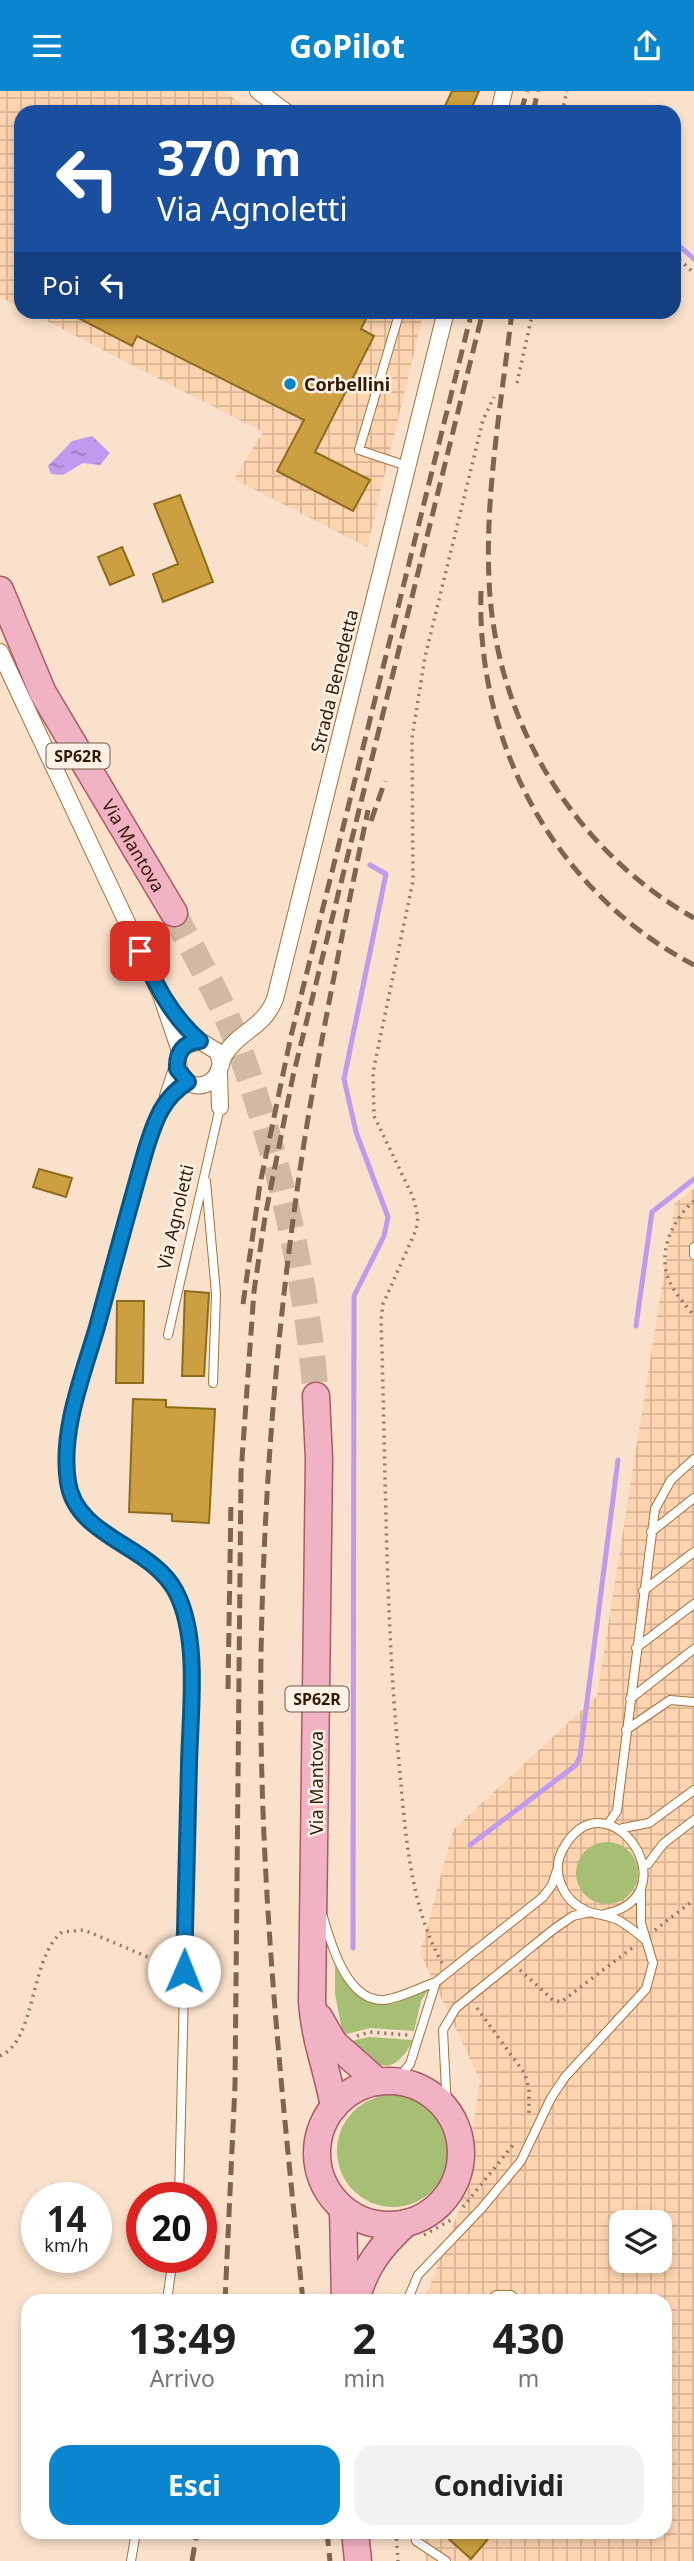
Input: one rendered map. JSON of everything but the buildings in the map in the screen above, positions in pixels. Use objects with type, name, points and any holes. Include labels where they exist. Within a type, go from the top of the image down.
[{"type":"main road","name":"Via Mantova","points":[[0,590],[22,646],[54,714],[174,912]]},
{"type":"main road","name":"Via Mantova","points":[[316,1396],[319,1459],[312,2002],[314,2035],[326,2068],[334,2107]]},
{"type":"main road","name":"Via Mantova","points":[[312,2002],[334,2043],[386,2082],[424,2091],[447,2111]]},
{"type":"main road","points":[[386,2082],[346,2095],[334,2107],[319,2135],[317,2160],[323,2183],[343,2209],[373,2224],[411,2231]]},
{"type":"main road","points":[[358,2294],[363,2276],[373,2257],[411,2231],[419,2218],[442,2202],[456,2178],[460,2164],[458,2136],[447,2111]]},
{"type":"main road","points":[[343,2209],[345,2294]]},
{"type":"main road","points":[[356,2539],[358,2561]]},
{"type":"street","points":[[258,91],[277,105]]},
{"type":"street","name":"Strada Benedetta","points":[[220,1069],[223,1055],[258,1026],[269,1014],[275,999],[444,319]]},
{"type":"street","name":"Via Agnoletti","points":[[0,652],[161,995],[180,1051],[169,1096]]},
{"type":"street","name":"Via Agnoletti","points":[[161,995],[182,1025],[218,1052],[220,1107]]},
{"type":"street","points":[[180,1051],[189,1043],[233,1044]]},
{"type":"street","points":[[177,1069],[188,1082],[205,1084]]},
{"type":"street","points":[[205,1084],[220,1069]]},
{"type":"street","points":[[169,1096],[188,1082]]},
{"type":"street","points":[[205,1084],[220,1107]]},
{"type":"lane","points":[[398,319],[359,450],[407,466]]},
{"type":"lane","points":[[169,1096],[155,1122],[142,1161],[75,1406],[66,1460],[68,1486],[78,1507],[92,1523],[155,1565],[176,1591],[186,1619],[190,1650],[190,1720],[179,2182]]},
{"type":"lane","name":"Via Agnoletti","points":[[168,1335],[220,1107]]},
{"type":"lane","points":[[205,1171],[216,1294],[212,1383]]},
{"type":"lane","points":[[694,1247],[694,1255]]},
{"type":"lane","points":[[608,1824],[617,1811],[655,1509],[664,1489],[694,1459]]},
{"type":"lane","points":[[651,1532],[694,1498]]},
{"type":"lane","points":[[643,1591],[694,1552]]},
{"type":"lane","points":[[636,1648],[694,1604]]},
{"type":"lane","points":[[630,1699],[694,1649]]},
{"type":"lane","points":[[626,1731],[661,1704],[670,1700],[692,1700]]},
{"type":"lane","points":[[622,1828],[649,1823],[694,1790]]},
{"type":"lane","points":[[648,1864],[663,1845],[694,1820]]},
{"type":"lane","points":[[315,1892],[335,1955],[349,1980],[367,1996],[384,2000],[436,1982],[543,1897],[552,1885],[558,1867],[569,1840],[580,1831],[608,1824],[622,1828],[635,1837],[648,1864],[647,1878],[632,1903],[619,1911],[605,1914],[590,1912],[577,1906],[566,1895],[560,1882],[558,1867]]},
{"type":"lane","points":[[410,2294],[418,2275],[481,2209],[521,2161],[551,2098],[565,2077],[646,1989],[653,1963],[651,1951],[644,1939],[641,1892]]},
{"type":"lane","points":[[447,2111],[443,2030],[456,2008],[554,1929],[573,1916],[590,1912]]},
{"type":"lane","points":[[605,1914],[644,1939]]},
{"type":"lane","points":[[386,2082],[410,2064],[436,1982]]},
{"type":"lane","points":[[168,2294],[171,2273]]},
{"type":"lane","points":[[131,2561],[135,2539]]},
{"type":"lane","points":[[416,2539],[446,2561]]},
{"type":"path","points":[[517,383],[531,319]]},
{"type":"path","points":[[449,1972],[428,1935],[412,1870],[391,1682],[380,1320],[383,1304],[416,1230],[418,1217],[412,1197],[374,1116],[373,1072],[413,881],[412,739],[425,657],[483,419],[494,397]]},
{"type":"path","points":[[694,1201],[677,1220],[666,1257],[670,1282],[694,1316]]},
{"type":"path","points":[[514,1969],[519,1969],[553,2000],[561,2002],[694,1900]]},
{"type":"path","points":[[0,2056],[14,2046],[47,1949],[62,1932],[84,1930],[162,1965],[184,1971]]},
{"type":"path","points":[[468,1996],[525,2074],[529,2089],[525,2124]]},
{"type":"path","points":[[334,2043],[369,2032],[417,2036]]},
{"type":"path","points":[[460,2211],[515,2143]]},
{"type":"path","points":[[411,2231],[439,2229],[455,2216]]},
{"type":"path","points":[[396,2539],[398,2561]]},
{"type":"shaded area","points":[[0,91],[223,91],[243,105],[14,105],[14,304],[0,297]]},
{"type":"shaded area","points":[[43,319],[422,319],[367,547],[234,479],[263,432]]},
{"type":"shaded area","points":[[694,1189],[694,2561],[425,2561],[424,2539],[672,2539],[672,2294],[427,2294],[461,2205],[480,2080],[420,1953],[453,1830],[597,1696],[675,1203]]},
{"type":"green space","points":[[601,1842],[613,1842],[629,1851],[636,1861],[636,1885],[629,1895],[613,1904],[601,1904],[590,1899],[581,1890],[576,1879],[576,1867],[581,1856],[590,1847]]},
{"type":"green space","points":[[335,1966],[354,1991],[377,2002],[402,2000],[430,1987],[421,2001],[414,2031],[370,2028],[343,2035],[335,1994]]},
{"type":"green space","points":[[369,2037],[413,2040],[397,2061],[382,2065],[374,2063],[347,2042]]},
{"type":"green space","points":[[393,2095],[414,2099],[432,2112],[445,2130],[449,2151],[445,2172],[432,2190],[414,2203],[393,2207],[372,2203],[354,2190],[341,2172],[337,2151],[341,2130],[354,2112],[372,2099]]},
{"type":"water","points":[[92,436],[110,453],[100,465],[83,463],[63,475],[51,474],[48,466],[72,441]]},
{"type":"waterway","points":[[681,247],[694,259]]},
{"type":"waterway","points":[[353,1948],[354,1296],[384,1236],[388,1217],[356,1132],[344,1079],[386,874],[370,865]]},
{"type":"waterway","points":[[636,1326],[652,1212],[694,1179]]},
{"type":"waterway","points":[[470,1845],[576,1765],[580,1756],[618,1460]]},
{"type":"tunnel","points":[[174,913],[227,1017],[263,1120],[297,1258],[316,1396]]},
{"type":"railway","points":[[523,105],[527,91]]},
{"type":"railway","points":[[535,105],[538,91]]},
{"type":"railway","points":[[243,1304],[260,1184],[291,1036],[470,319]]},
{"type":"railway","points":[[225,2294],[235,2085],[241,1473],[254,1291],[265,1217],[293,1076],[481,319]]},
{"type":"railway","points":[[511,319],[495,446],[488,547],[495,632],[506,682],[524,730],[548,776],[577,818],[611,856],[650,889],[694,918]]},
{"type":"railway","points":[[481,591],[483,648],[493,704],[510,758],[534,809],[565,856],[602,898],[645,935],[694,965]]},
{"type":"railway","points":[[371,821],[385,781]]},
{"type":"railway","points":[[302,2294],[279,2059],[263,1816],[261,1654],[265,1526],[280,1334],[304,1143],[318,1059],[368,810]]},
{"type":"railway","points":[[228,1689],[231,1500]]},
{"type":"railway","points":[[192,2561],[196,2539]]},
{"type":"railway","points":[[328,2539],[330,2561]]},
{"type":"place","name":"Corbellini","points":[[290,384]]},
{"type":"route","points":[[140,951],[171,1010],[182,1025],[200,1041],[189,1043],[180,1051],[177,1069],[188,1082],[169,1096],[160,1110],[146,1149],[75,1406],[66,1460],[68,1486],[78,1507],[92,1523],[143,1555],[166,1577],[176,1591],[188,1627],[190,1720],[184,1971]]}]
